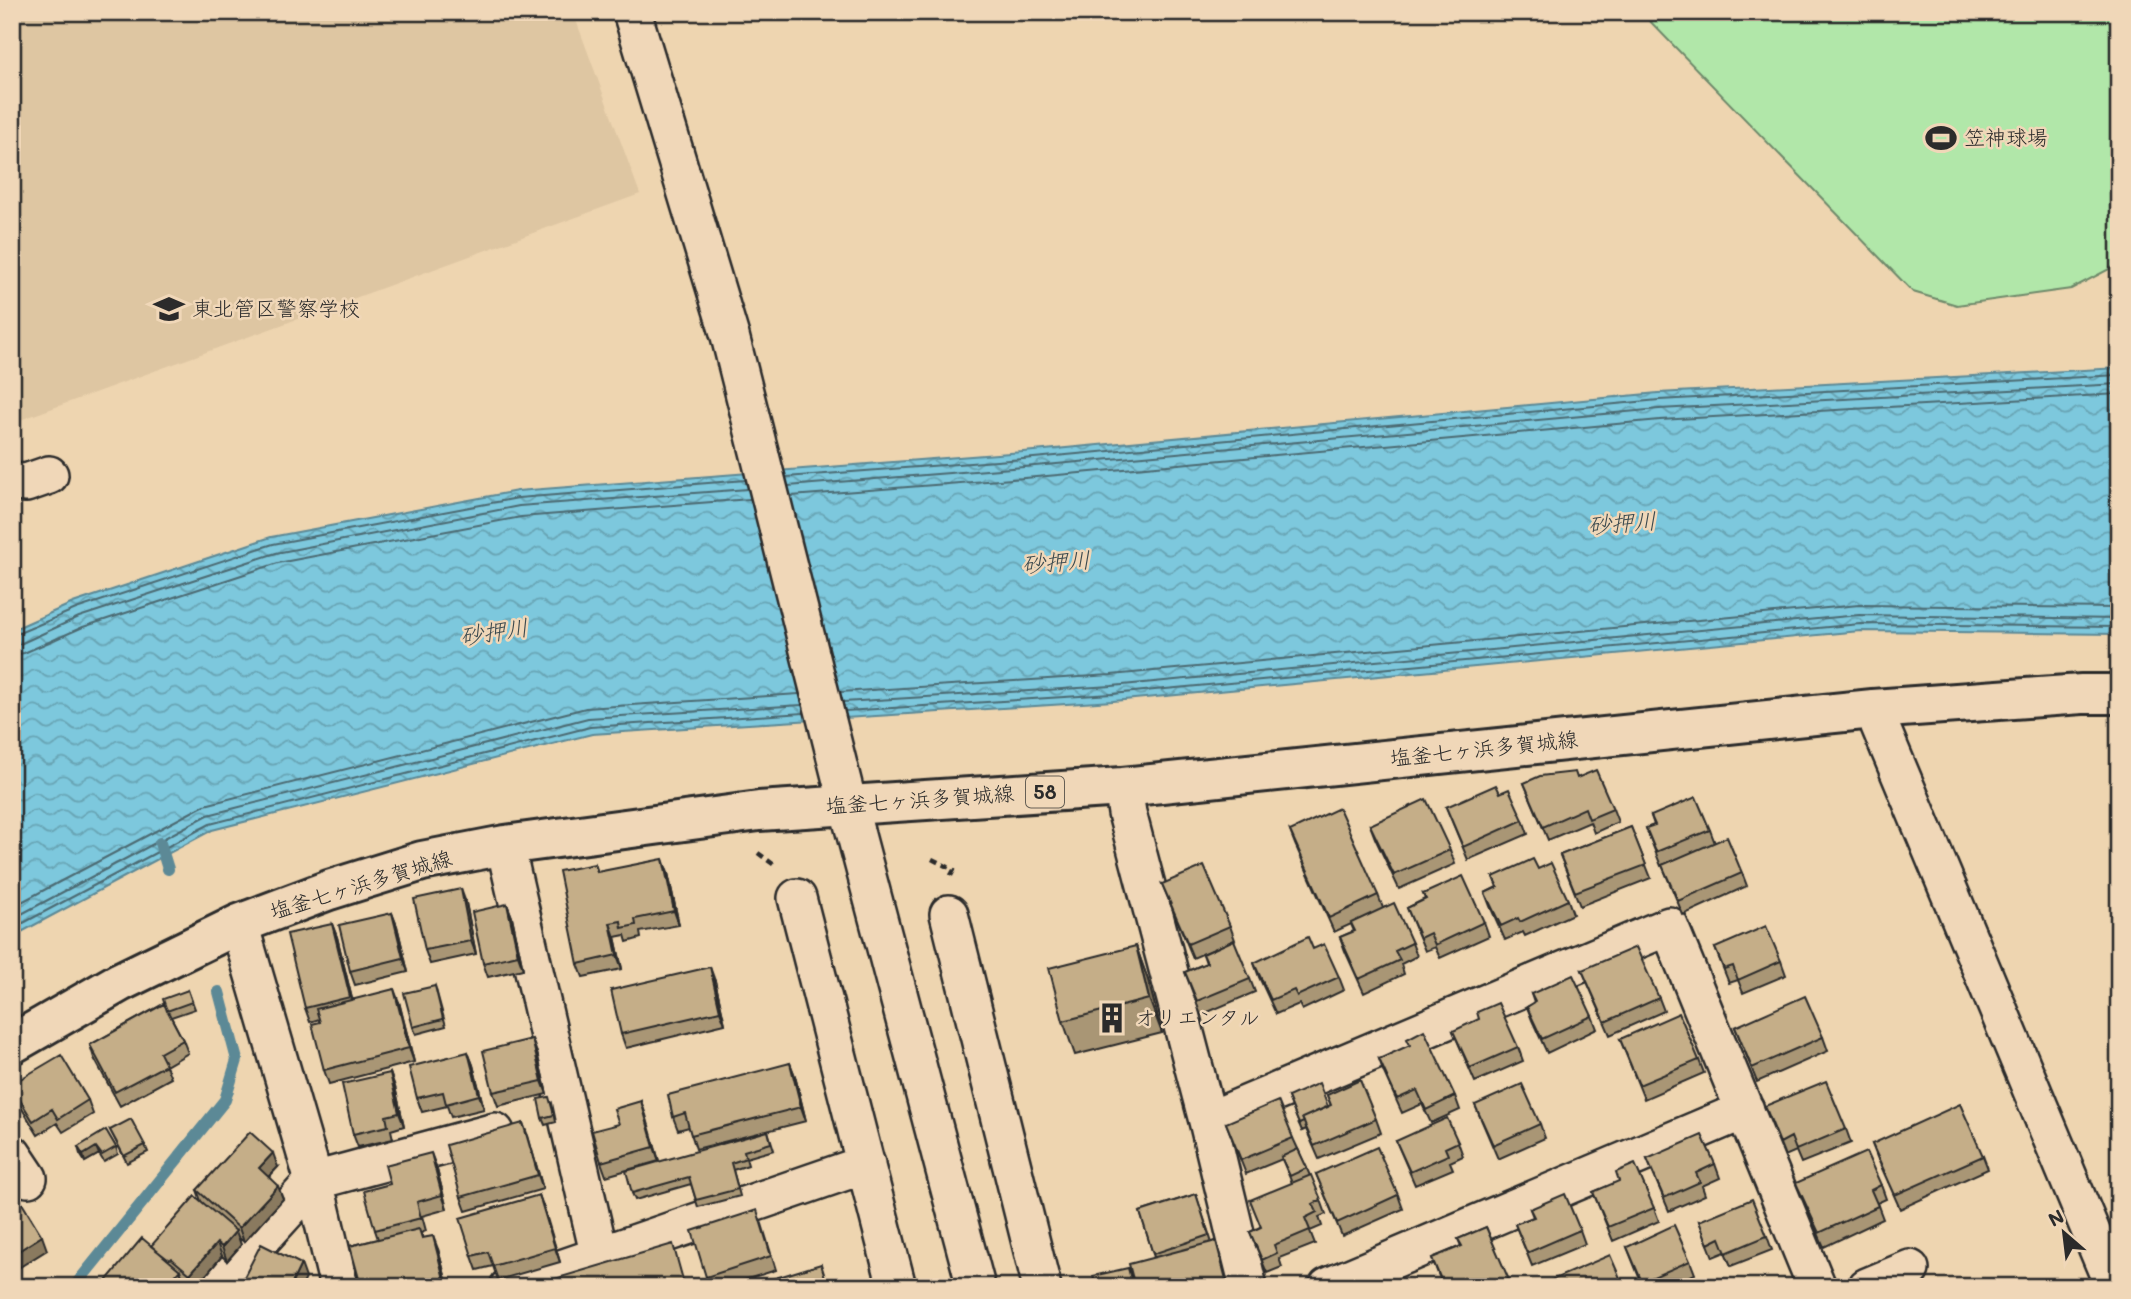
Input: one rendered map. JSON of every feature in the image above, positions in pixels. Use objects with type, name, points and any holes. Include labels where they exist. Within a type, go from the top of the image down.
[{"type":"main road","name":"塩釜七ヶ浜多賀城線","points":[[12,1044],[120,982],[239,924],[329,890],[422,861],[505,845],[760,811],[1123,787],[1873,709],[2082,694],[2119,694]]},
{"type":"street","points":[[632,12],[730,336],[848,805],[976,1287]]},
{"type":"street","points":[[12,482],[26,483],[49,475]]},
{"type":"street","points":[[1873,709],[2114,1287]]},
{"type":"street","points":[[1123,787],[1127,813],[1208,1121],[1248,1287]]},
{"type":"street","points":[[505,845],[600,1257]]},
{"type":"street","points":[[797,898],[897,1287]]},
{"type":"street","points":[[949,914],[1042,1287]]},
{"type":"street","points":[[239,924],[314,1181],[339,1287]]},
{"type":"street","points":[[1208,1121],[1669,926],[1817,1287]]},
{"type":"street","points":[[1328,1287],[1745,1110]]},
{"type":"street","points":[[226,1278],[314,1181],[523,1125]]},
{"type":"street","points":[[509,1287],[866,1164]]},
{"type":"street","points":[[1867,1287],[1910,1269]]},
{"type":"path","points":[[932,859],[946,866]]},
{"type":"shaded area","name":"東北管区警察学校","points":[[12,12],[573,12],[640,194],[12,423]]},
{"type":"green space","name":"笠神球場","points":[[1641,12],[2119,12],[2119,264],[2071,289],[1957,305],[1913,292]]},
{"type":"water","name":"砂押川","points":[[2119,368],[2119,634],[1860,631],[1113,701],[592,734],[212,830],[12,937],[12,630],[73,603],[271,537],[517,491],[1023,452],[1658,393]]},
{"type":"building","points":[[1596,770],[1613,809],[1589,819],[1585,808],[1543,827],[1524,783],[1540,776],[1575,772],[1577,778]]},
{"type":"building","points":[[1496,785],[1500,793],[1509,789],[1523,820],[1463,847],[1446,807]]},
{"type":"building","points":[[1696,797],[1710,830],[1656,852],[1646,828],[1655,825],[1651,816]]},
{"type":"building","points":[[1426,799],[1450,850],[1394,875],[1370,825]]},
{"type":"building","points":[[1339,808],[1378,895],[1329,918],[1290,831]]},
{"type":"building","points":[[1631,827],[1646,865],[1575,892],[1560,855]]},
{"type":"building","points":[[1727,837],[1742,873],[1678,901],[1662,865]]},
{"type":"building","points":[[663,859],[674,911],[635,919],[636,925],[622,928],[621,921],[610,923],[617,955],[578,964],[559,871],[595,864],[597,872]]},
{"type":"building","points":[[1533,859],[1538,869],[1551,863],[1568,900],[1520,922],[1518,918],[1501,926],[1485,893],[1498,887],[1493,877]]},
{"type":"building","points":[[1204,866],[1230,926],[1188,944],[1162,884]]},
{"type":"building","points":[[1463,876],[1484,922],[1435,945],[1430,933],[1420,938],[1407,908],[1426,899],[1423,894]]},
{"type":"building","points":[[461,889],[471,941],[425,950],[414,899]]},
{"type":"building","points":[[1394,903],[1412,943],[1395,951],[1400,960],[1359,979],[1340,937],[1355,931],[1351,923]]},
{"type":"building","points":[[507,904],[518,955],[483,963],[472,912]]},
{"type":"building","points":[[392,913],[403,958],[350,971],[339,925]]},
{"type":"building","points":[[332,924],[350,997],[305,1008],[287,934]]},
{"type":"building","points":[[1766,926],[1781,961],[1738,980],[1733,966],[1724,969],[1715,948]]},
{"type":"building","points":[[1308,937],[1313,949],[1324,944],[1339,977],[1297,996],[1294,990],[1271,1000],[1254,963]]},
{"type":"building","points":[[1234,940],[1250,979],[1197,1001],[1185,972],[1207,963],[1203,954]]},
{"type":"building","points":[[1136,946],[1149,999],[1063,1021],[1049,968]]},
{"type":"building","points":[[1636,947],[1659,998],[1605,1022],[1582,970]]},
{"type":"building","points":[[710,967],[720,1011],[621,1034],[611,990]]},
{"type":"building","points":[[1573,975],[1592,1016],[1542,1039],[1527,1007],[1535,1002],[1531,994]]},
{"type":"building","points":[[435,986],[443,1019],[413,1027],[404,993]]},
{"type":"building","points":[[394,989],[409,1048],[324,1070],[312,1024],[320,1022],[316,1009]]},
{"type":"building","points":[[188,990],[192,1002],[167,1011],[163,999]]},
{"type":"building","points":[[1805,996],[1823,1037],[1752,1068],[1735,1027]]},
{"type":"building","points":[[1498,1003],[1518,1047],[1470,1068],[1453,1031],[1479,1019],[1477,1012]]},
{"type":"building","points":[[164,1004],[183,1040],[160,1053],[166,1065],[115,1092],[90,1045]]},
{"type":"building","points":[[1679,1013],[1699,1060],[1639,1085],[1620,1039]]},
{"type":"building","points":[[1424,1030],[1455,1096],[1426,1110],[1417,1090],[1397,1099],[1379,1059],[1410,1045],[1407,1039]]},
{"type":"building","points":[[532,1039],[542,1081],[493,1092],[483,1051]]},
{"type":"building","points":[[468,1052],[479,1095],[446,1104],[443,1092],[417,1098],[409,1067]]},
{"type":"building","points":[[61,1055],[88,1100],[58,1119],[52,1109],[33,1121],[12,1084]]},
{"type":"building","points":[[790,1063],[801,1107],[691,1135],[685,1113],[673,1117],[668,1095]]},
{"type":"building","points":[[390,1073],[399,1113],[386,1116],[388,1126],[353,1134],[342,1084]]},
{"type":"building","points":[[1360,1080],[1376,1119],[1314,1146],[1302,1118],[1331,1105],[1327,1095]]},
{"type":"building","points":[[1826,1081],[1846,1129],[1796,1150],[1791,1137],[1780,1143],[1765,1106]]},
{"type":"building","points":[[1319,1083],[1328,1107],[1302,1118],[1304,1122],[1299,1124],[1288,1097]]},
{"type":"building","points":[[1522,1084],[1540,1124],[1493,1145],[1475,1105]]},
{"type":"building","points":[[549,1097],[554,1115],[542,1118],[538,1099]]},
{"type":"building","points":[[641,1101],[654,1147],[601,1162],[592,1131],[619,1124],[614,1109]]},
{"type":"building","points":[[1278,1101],[1293,1138],[1241,1160],[1226,1123]]},
{"type":"building","points":[[1960,1104],[1983,1156],[1895,1195],[1872,1144]]},
{"type":"building","points":[[1447,1118],[1458,1142],[1445,1148],[1448,1155],[1410,1172],[1396,1141]]},
{"type":"building","points":[[131,1119],[145,1145],[124,1156],[110,1130]]},
{"type":"building","points":[[523,1123],[538,1175],[461,1197],[446,1145]]},
{"type":"building","points":[[106,1130],[116,1147],[102,1155],[96,1147],[83,1155],[78,1147]]},
{"type":"building","points":[[768,1131],[771,1143],[744,1151],[746,1158],[731,1163],[738,1189],[696,1200],[689,1177],[632,1193],[626,1171]]},
{"type":"building","points":[[250,1132],[273,1153],[259,1168],[278,1186],[239,1228],[197,1190]]},
{"type":"building","points":[[1702,1135],[1715,1164],[1696,1173],[1700,1182],[1664,1198],[1647,1159]]},
{"type":"building","points":[[1377,1147],[1398,1195],[1337,1223],[1316,1174]]},
{"type":"building","points":[[1298,1149],[1307,1168],[1290,1176],[1281,1157]]},
{"type":"building","points":[[1866,1152],[1881,1185],[1871,1190],[1878,1206],[1819,1233],[1796,1183]]},
{"type":"building","points":[[431,1153],[442,1195],[417,1202],[421,1218],[375,1230],[364,1191],[390,1184],[385,1165]]},
{"type":"building","points":[[1635,1164],[1654,1208],[1608,1227],[1593,1192],[1619,1181],[1616,1172]]},
{"type":"building","points":[[1311,1175],[1321,1200],[1313,1204],[1317,1212],[1305,1218],[1310,1230],[1274,1245],[1277,1253],[1262,1260],[1250,1232],[1261,1227],[1250,1200]]},
{"type":"building","points":[[12,1187],[42,1236],[12,1255]]},
{"type":"building","points":[[1196,1194],[1209,1235],[1153,1254],[1140,1212]]},
{"type":"building","points":[[1565,1194],[1580,1230],[1527,1253],[1515,1224],[1534,1217],[1530,1209]]},
{"type":"building","points":[[539,1195],[555,1248],[493,1266],[488,1252],[472,1256],[460,1218]]},
{"type":"building","points":[[195,1196],[236,1231],[222,1247],[217,1243],[190,1274],[151,1246]]},
{"type":"building","points":[[1752,1199],[1767,1236],[1726,1253],[1720,1238],[1708,1244],[1699,1221]]},
{"type":"building","points":[[757,1210],[771,1256],[706,1277],[692,1231]]},
{"type":"building","points":[[1674,1225],[1690,1261],[1642,1282],[1627,1247]]},
{"type":"building","points":[[1486,1227],[1509,1280],[1492,1287],[1444,1287],[1432,1258],[1462,1246],[1458,1239]]},
{"type":"building","points":[[419,1229],[422,1238],[433,1236],[445,1283],[415,1287],[414,1282],[387,1287],[385,1280],[361,1286],[350,1246]]},
{"type":"building","points":[[142,1238],[180,1270],[165,1287],[101,1287]]},
{"type":"building","points":[[1216,1241],[1228,1287],[1135,1287],[1129,1264]]},
{"type":"building","points":[[261,1244],[301,1264],[290,1287],[239,1287]]},
{"type":"building","points":[[673,1244],[685,1287],[534,1285]]},
{"type":"building","points":[[1610,1255],[1624,1287],[1549,1287],[1547,1282]]},
{"type":"building","points":[[821,1264],[828,1287],[771,1287],[769,1280]]},
{"type":"building","points":[[1128,1268],[1133,1287],[1096,1287],[1093,1276]]},
{"type":"building","points":[[1376,1278],[1380,1287],[1355,1287]]},
{"type":"waterway","points":[[160,843],[168,869]]},
{"type":"waterway","points":[[74,1287],[225,1100],[237,1060],[219,992]]},
{"type":"place","name":"笠神球場","points":[[1941,138]]},
{"type":"place","name":"東北管区警察学校","points":[[169,309]]},
{"type":"place","name":"オリエンタル","points":[[1112,1018]]}]
